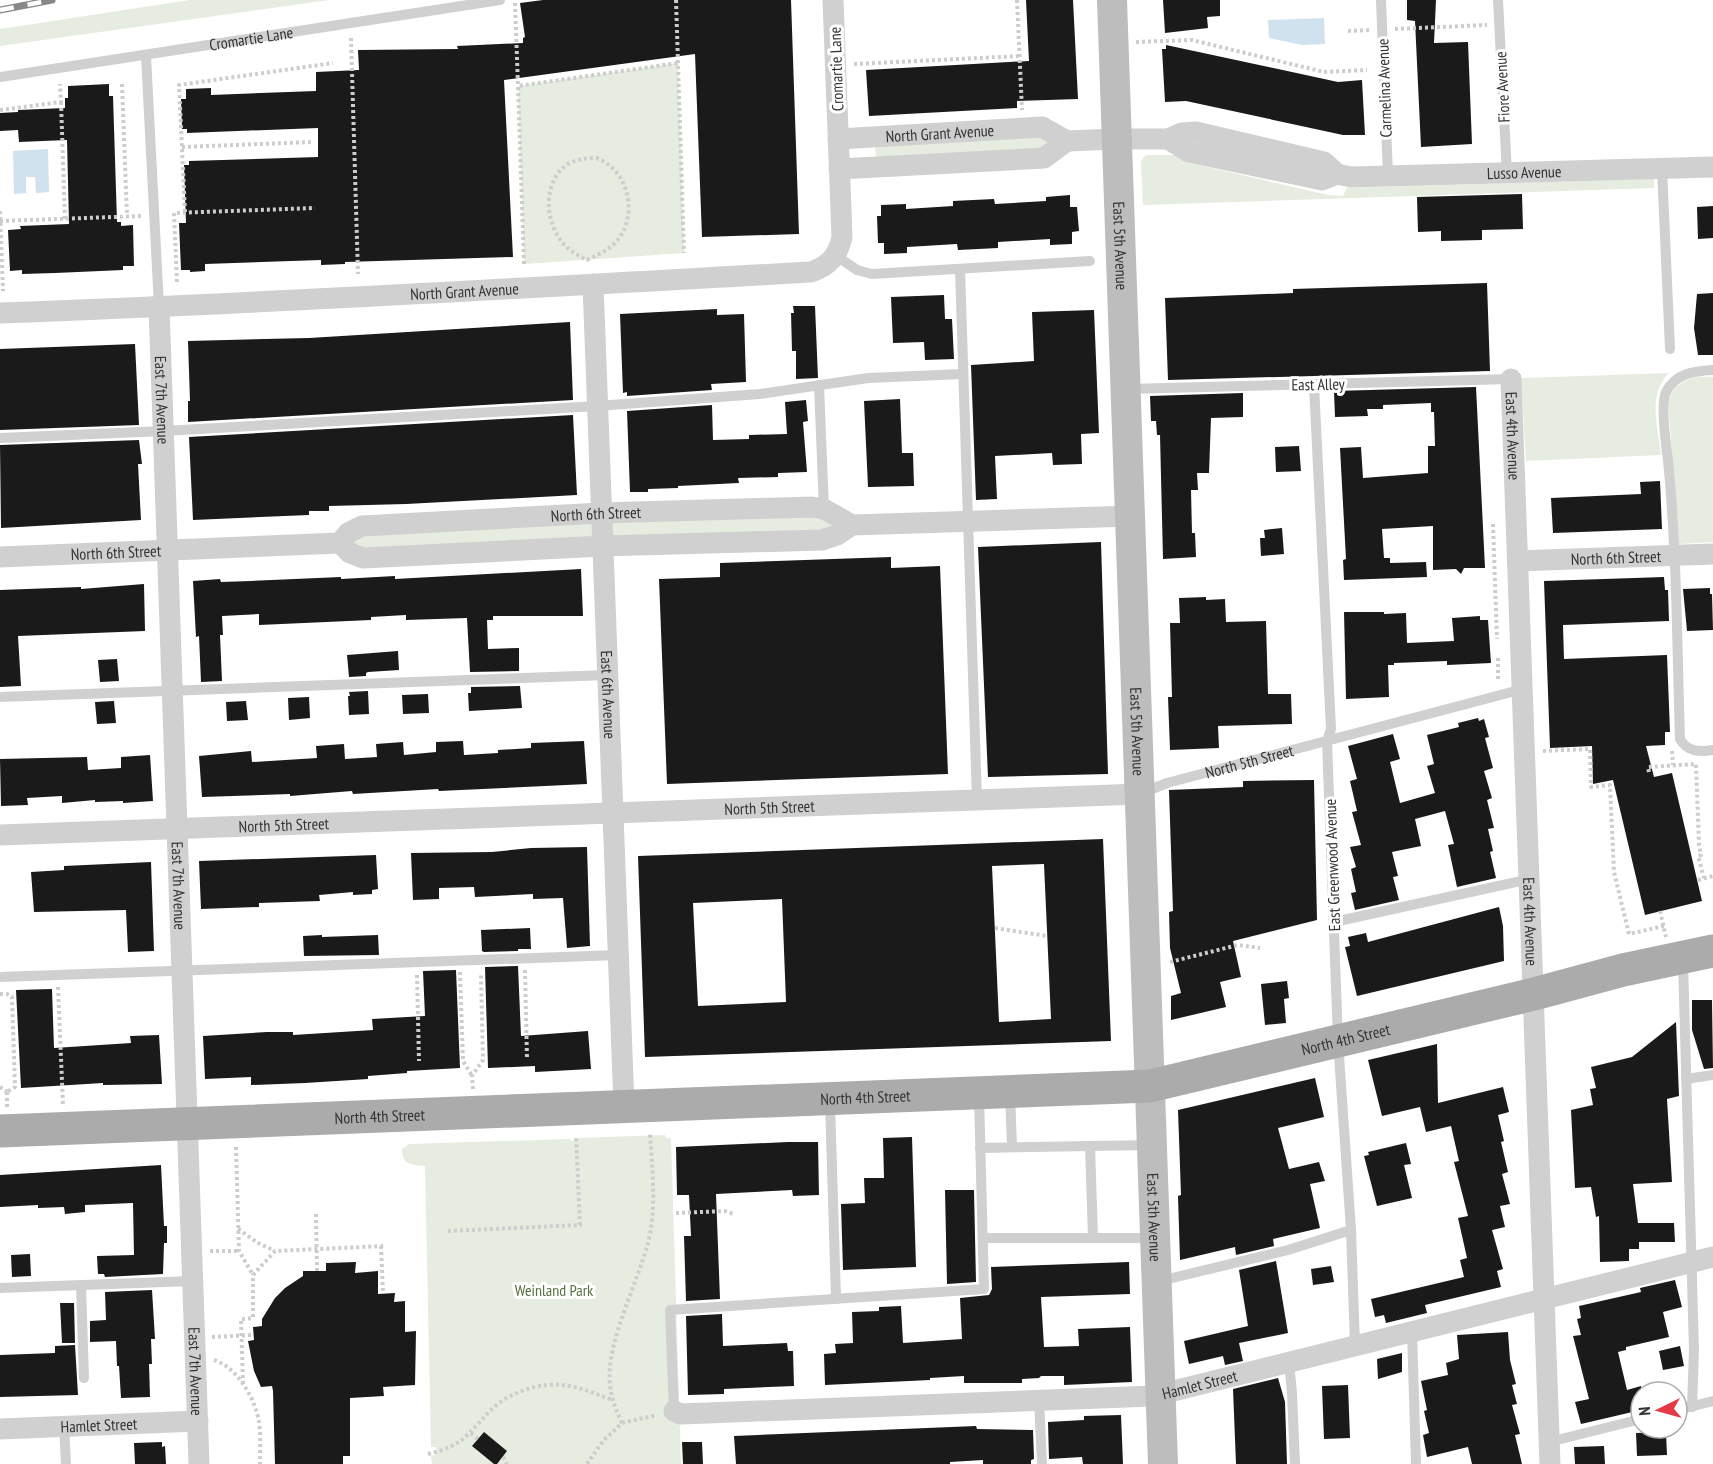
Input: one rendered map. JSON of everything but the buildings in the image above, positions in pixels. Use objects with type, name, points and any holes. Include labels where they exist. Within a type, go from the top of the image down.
[{"type":"main road","name":"East 5th Avenue","points":[[1112,0],[1153,1145],[1162,1464]]},
{"type":"main road","name":"North 4th Street","points":[[4,1119],[187,1125],[1150,1086],[1534,994],[1687,950]]},
{"type":"street","name":"Cromartie Lane","points":[[833,0],[838,139]]},
{"type":"street","name":"North Grant Avenue","points":[[838,139],[1042,127],[1067,141],[1044,158],[839,169]]},
{"type":"street","points":[[835,255],[842,237],[838,139]]},
{"type":"street","points":[[1067,141],[1116,139]]},
{"type":"street","name":"Lusso Avenue","points":[[1116,139],[1168,139],[1189,152],[1322,180],[1337,174],[1351,177],[1713,167]]},
{"type":"street","name":"North Grant Avenue","points":[[0,313],[159,307],[811,272],[822,268],[835,255]]},
{"type":"street","name":"East 6th Avenue","points":[[593,284],[624,1106]]},
{"type":"street","name":"East 7th Avenue","points":[[159,307],[199,1464]]},
{"type":"street","name":"East 4th Avenue","points":[[1511,379],[1550,1464]]},
{"type":"street","name":"North 6th Street","points":[[340,543],[348,533],[362,526],[601,513],[812,507],[824,509],[852,525]]},
{"type":"street","name":"North 6th Street","points":[[0,557],[340,543],[350,553],[363,558],[603,546],[822,540],[837,535],[852,525],[1131,516]]},
{"type":"street","name":"North 6th Street","points":[[1518,561],[1713,554]]},
{"type":"street","name":"North 5th Street","points":[[0,835],[1140,794]]},
{"type":"street","name":"Hamlet Street","points":[[667,1413],[1160,1395],[1713,1257]]},
{"type":"street","name":"Hamlet Street","points":[[0,1429],[198,1421]]},
{"type":"lane","name":"Cromartie Lane","points":[[0,77],[500,0]]},
{"type":"lane","name":"Carmelina Avenue","points":[[1381,0],[1388,176]]},
{"type":"lane","name":"Fiore Avenue","points":[[1498,0],[1507,174]]},
{"type":"lane","points":[[146,56],[159,307]]},
{"type":"lane","points":[[1662,169],[1670,349]]},
{"type":"lane","points":[[835,255],[857,270],[872,274],[1090,261]]},
{"type":"lane","points":[[960,268],[976,801]]},
{"type":"lane","points":[[1713,370],[1691,372],[1677,378],[1665,393],[1664,421],[1675,556],[1680,739],[1683,745],[1692,750],[1713,750]]},
{"type":"lane","points":[[0,438],[164,432],[597,406],[760,394],[868,378],[963,374]]},
{"type":"lane","name":"East Alley","points":[[1125,389],[1511,379]]},
{"type":"lane","name":"East Greenwood Avenue","points":[[1314,385],[1331,729],[1327,741],[1338,1041],[1351,1230],[1355,1345]]},
{"type":"lane","points":[[819,386],[824,509]]},
{"type":"lane","points":[[0,697],[608,675]]},
{"type":"lane","name":"North 5th Street","points":[[1140,794],[1167,783],[1523,689]]},
{"type":"lane","points":[[1334,922],[1530,879]]},
{"type":"lane","points":[[1687,950],[1686,1079],[1694,1350],[1692,1407]]},
{"type":"lane","points":[[0,978],[618,955]]},
{"type":"lane","points":[[1686,1079],[1713,1075]]},
{"type":"lane","points":[[995,1092],[1012,1147]]},
{"type":"lane","points":[[667,1413],[670,1310],[984,1289],[980,1148],[995,1092]]},
{"type":"lane","points":[[830,1099],[836,1299]]},
{"type":"lane","points":[[980,1148],[1153,1145]]},
{"type":"lane","points":[[1090,1146],[1093,1238]]},
{"type":"lane","points":[[1156,1282],[1288,1250],[1351,1230]]},
{"type":"lane","points":[[982,1238],[1155,1238]]},
{"type":"lane","points":[[0,1288],[193,1281]]},
{"type":"lane","points":[[81,1285],[84,1378]]},
{"type":"lane","points":[[1412,1331],[1416,1464]]},
{"type":"lane","points":[[1288,1362],[1292,1393],[1295,1464]]},
{"type":"lane","points":[[1039,1400],[1042,1464]]},
{"type":"lane","points":[[1689,1408],[1713,1401]]},
{"type":"lane","points":[[1549,1442],[1629,1422]]},
{"type":"lane","points":[[64,1426],[66,1464]]},
{"type":"path","points":[[514,0],[524,264]]},
{"type":"path","points":[[676,0],[684,253]]},
{"type":"path","points":[[1017,0],[1022,113]]},
{"type":"path","points":[[351,23],[358,274]]},
{"type":"path","points":[[1400,29],[1499,24]]},
{"type":"path","points":[[1135,42],[1192,40],[1324,72],[1367,70]]},
{"type":"path","points":[[853,64],[1020,56]]},
{"type":"path","points":[[185,212],[179,85],[333,63]]},
{"type":"path","points":[[518,86],[678,63]]},
{"type":"path","points":[[60,84],[65,219]]},
{"type":"path","points":[[122,84],[127,216]]},
{"type":"path","points":[[0,110],[61,102]]},
{"type":"path","points":[[182,147],[312,142]]},
{"type":"path","points":[[596,158],[607,162],[617,171],[628,199],[628,215],[616,242],[604,252],[587,260],[571,251],[558,237],[551,221],[550,188],[558,172],[570,163],[596,158]]},
{"type":"path","points":[[177,282],[174,213],[315,208]]},
{"type":"path","points":[[0,211],[3,291]]},
{"type":"path","points":[[0,221],[155,215]]},
{"type":"path","points":[[1493,524],[1497,639]]},
{"type":"path","points":[[1498,658],[1499,695]]},
{"type":"path","points":[[1541,751],[1590,749],[1591,787],[1610,785],[1614,872],[1629,934],[1664,926]]},
{"type":"path","points":[[1648,772],[1648,767],[1696,764],[1701,855],[1698,856],[1704,878]]},
{"type":"path","points":[[1698,880],[1713,876]]},
{"type":"path","points":[[1660,911],[1664,926],[1687,950]]},
{"type":"path","points":[[995,928],[1047,936]]},
{"type":"path","points":[[1167,962],[1238,945],[1260,948]]},
{"type":"path","points":[[525,958],[527,1060]]},
{"type":"path","points":[[472,1076],[483,1060],[480,960]]},
{"type":"path","points":[[459,961],[463,1061],[472,1076],[473,1090]]},
{"type":"path","points":[[417,962],[419,1061]]},
{"type":"path","points":[[57,975],[63,1106]]},
{"type":"path","points":[[0,994],[12,997],[15,1087],[7,1092]]},
{"type":"path","points":[[0,1088],[7,1092]]},
{"type":"path","points":[[4,1119],[7,1092]]},
{"type":"path","points":[[622,1423],[609,1382],[610,1365],[615,1342],[649,1241],[652,1191],[650,1133]]},
{"type":"path","points":[[448,1231],[580,1225],[576,1136]]},
{"type":"path","points":[[236,1147],[239,1251],[253,1275],[253,1318],[241,1318],[243,1384]]},
{"type":"path","points":[[676,1213],[725,1211],[732,1214]]},
{"type":"path","points":[[316,1214],[317,1271]]},
{"type":"path","points":[[238,1229],[258,1243],[275,1251],[383,1246],[382,1293]]},
{"type":"path","points":[[206,1251],[239,1251]]},
{"type":"path","points":[[253,1275],[275,1251]]},
{"type":"path","points":[[208,1337],[254,1335]]},
{"type":"path","points":[[209,1358],[231,1370],[243,1384],[253,1403],[259,1422],[260,1464]]},
{"type":"path","points":[[428,1454],[458,1444],[471,1433],[492,1408],[508,1397],[528,1389],[562,1385],[583,1389],[613,1400]]},
{"type":"path","points":[[587,1464],[603,1441],[622,1423],[667,1413]]},
{"type":"path","points":[[471,1433],[478,1439]]},
{"type":"path","points":[[503,1457],[507,1464]]},
{"type":"green space","points":[[190,0],[329,0],[0,46],[0,29]]},
{"type":"green space","points":[[678,63],[684,253],[524,264],[518,86]]},
{"type":"green space","points":[[1044,138],[1047,142],[1040,149],[876,157],[875,148],[879,146]]},
{"type":"green space","points":[[1146,155],[1183,155],[1190,163],[1328,195],[1343,196],[1347,188],[1654,179],[1654,188],[1143,205],[1141,161]]},
{"type":"green space","points":[[1669,373],[1662,381],[1656,401],[1656,423],[1661,455],[1526,461],[1521,378]]},
{"type":"green space","points":[[1698,377],[1713,377],[1713,542],[1679,544],[1668,401],[1680,384]]},
{"type":"green space","points":[[824,509],[837,535],[363,558],[348,533]]},
{"type":"green space","name":"Weinland Park","points":[[665,1135],[666,1138],[671,1138],[681,1464],[432,1464],[431,1456],[437,1454],[436,1447],[431,1447],[425,1166],[406,1161],[402,1149],[409,1144],[570,1139],[578,1141],[578,1138]]},
{"type":"water","points":[[1324,18],[1325,44],[1302,45],[1269,38],[1268,20]]},
{"type":"water","points":[[48,149],[49,192],[36,193],[35,177],[26,177],[26,193],[14,194],[13,151]]},
{"type":"railway","points":[[0,10],[52,0]]}]
